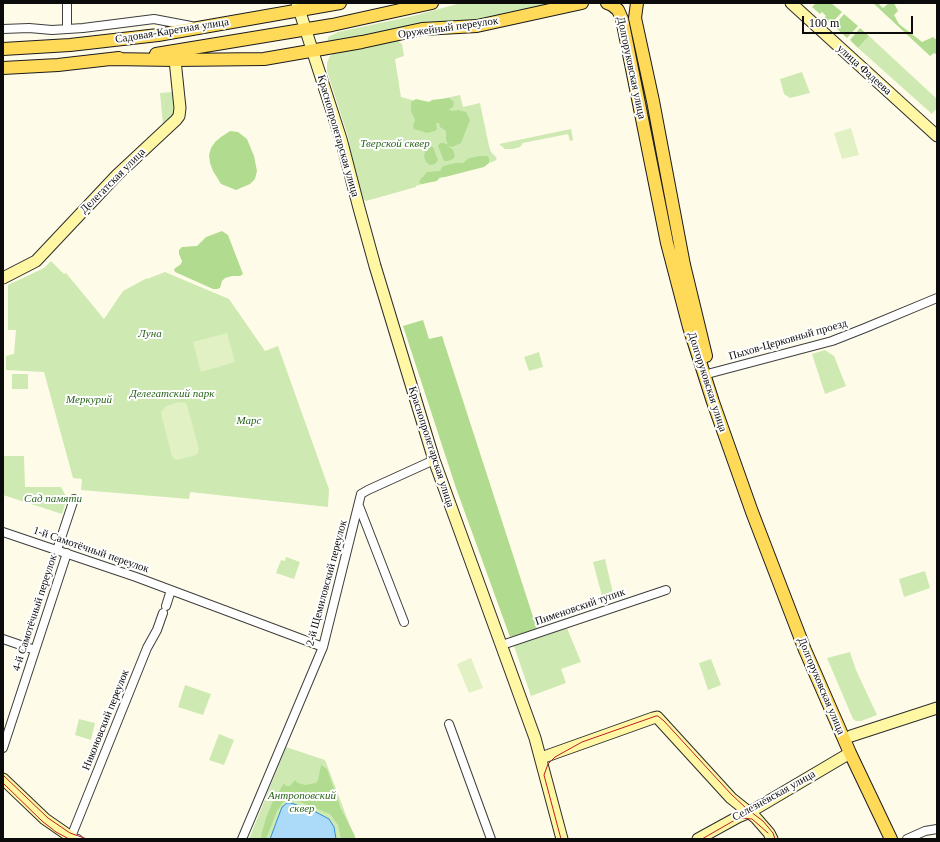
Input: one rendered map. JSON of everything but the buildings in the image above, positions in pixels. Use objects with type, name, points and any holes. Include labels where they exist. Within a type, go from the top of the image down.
[{"type":"main road","name":"Садовая-Каретная улица","points":[[3,49],[112,41],[202,27],[298,7],[340,3]]},
{"type":"main road","name":"Садовая-Каретная улица","points":[[3,68],[58,65],[160,54],[307,30],[432,3]]},
{"type":"main road","name":"Оружейный переулок","points":[[313,50],[362,42],[422,29],[477,26],[582,3]]},
{"type":"main road","name":"Долгоруковская улица","points":[[607,3],[618,10],[622,19],[667,243],[698,358],[733,459],[805,650],[850,753],[891,839]]},
{"type":"main road","points":[[630,3],[635,18]]},
{"type":"main road","name":"Долгоруковская улица","points":[[637,3],[635,18],[693,303],[711,373],[744,468],[816,656],[851,736],[900,839]]},
{"type":"main road","name":"Садовая-Каретная улица","points":[[111,59],[260,59],[313,50]]},
{"type":"street","points":[[67,3],[67,29]]},
{"type":"street","points":[[622,19],[624,3]]},
{"type":"street","name":"улица Фадеева","points":[[791,3],[937,136]]},
{"type":"street","name":"Краснопролетарская улица","points":[[298,7],[307,30],[341,138],[358,208],[434,460],[535,738],[562,839]]},
{"type":"street","points":[[3,30],[30,28],[46,30],[67,29],[154,19],[202,27]]},
{"type":"street","name":"Делегатская улица","points":[[3,278],[32,264],[42,256],[117,175],[176,120],[179,116],[180,108],[175,60]]},
{"type":"street","points":[[638,104],[640,98],[644,95],[650,96],[653,101]]},
{"type":"street","points":[[667,243],[670,248],[674,248],[678,246],[680,240]]},
{"type":"street","name":"Пыхов-Церковный проезд","points":[[711,373],[832,341],[937,298]]},
{"type":"street","name":"2-й Щемиловский переулок","points":[[242,839],[319,645],[361,496],[364,492],[434,460]]},
{"type":"street","points":[[57,550],[74,499]]},
{"type":"street","points":[[359,506],[404,622]]},
{"type":"street","name":"1-й Самотёчный переулок","points":[[3,532],[171,590],[319,645]]},
{"type":"street","name":"4-й Самотёчный переулок","points":[[3,748],[67,553]]},
{"type":"street","name":"Никоновский переулок","points":[[75,838],[147,648],[157,630],[171,590]]},
{"type":"street","name":"Пименовский тупик","points":[[502,645],[666,590]]},
{"type":"street","points":[[3,639],[35,650]]},
{"type":"street","points":[[851,736],[937,708]]},
{"type":"street","points":[[541,758],[657,717],[731,798],[750,812],[769,832],[772,839]]},
{"type":"street","points":[[449,724],[491,839]]},
{"type":"street","name":"Селезнёвская улица","points":[[698,839],[750,812],[850,753]]},
{"type":"street","points":[[3,779],[45,819],[75,838]]},
{"type":"street","points":[[907,839],[925,831],[937,829]]},
{"type":"green space","points":[[461,3],[555,3],[475,20],[423,23],[361,37],[328,42],[328,37],[338,32],[413,16]]},
{"type":"green space","points":[[816,3],[831,3],[842,12],[831,24],[824,18],[826,16],[822,12],[820,14],[812,7]]},
{"type":"green space","points":[[873,3],[878,3],[883,8],[889,3],[894,3],[898,11],[894,15],[899,24],[922,42],[933,37],[937,40],[937,55],[934,53],[930,56]]},
{"type":"green space","points":[[844,14],[858,26],[847,38],[834,26]]},
{"type":"green space","points":[[860,28],[869,36],[858,48],[850,40]]},
{"type":"green space","points":[[869,36],[937,99],[937,108],[932,114],[858,48]]},
{"type":"green space","name":"Тверской сквер","points":[[397,40],[402,44],[404,56],[395,59],[401,97],[423,103],[460,95],[463,107],[480,103],[489,146],[491,152],[497,158],[495,161],[416,187],[366,201],[362,198],[349,149],[349,140],[327,71],[327,62],[330,56],[334,53]]},
{"type":"green space","points":[[802,72],[810,93],[790,98],[784,94],[780,79]]},
{"type":"green space","points":[[172,92],[175,116],[163,125],[160,93]]},
{"type":"green space","points":[[449,98],[454,102],[453,107],[449,109],[451,111],[458,110],[466,112],[470,120],[461,143],[452,147],[448,146],[453,150],[455,156],[453,159],[444,161],[438,146],[440,143],[448,145],[446,140],[446,131],[440,127],[439,123],[436,123],[437,129],[435,131],[427,133],[414,129],[413,125],[415,120],[411,111],[411,102],[416,99],[429,102],[432,100]]},
{"type":"green space","points":[[851,128],[859,155],[842,159],[834,133]]},
{"type":"green space","points":[[571,129],[573,140],[570,141],[568,134],[523,143],[520,147],[513,149],[505,149],[499,144]]},
{"type":"green space","points":[[230,131],[238,132],[247,139],[254,156],[257,171],[255,179],[250,184],[236,190],[221,184],[213,171],[209,155],[215,142]]},
{"type":"green space","points":[[430,146],[433,147],[438,160],[435,164],[430,165],[426,162],[424,157],[426,148]]},
{"type":"green space","points":[[487,156],[489,158],[489,163],[484,167],[440,177],[437,181],[422,184],[419,183],[421,178],[427,172],[440,171],[443,166],[463,163],[469,158]]},
{"type":"green space","points":[[222,231],[228,235],[243,274],[240,276],[225,278],[222,281],[220,288],[213,289],[175,272],[174,269],[181,264],[182,261],[179,250],[182,247],[197,246],[206,237]]},
{"type":"green space","name":"Делегатский парк","points":[[51,261],[64,274],[66,273],[104,319],[123,291],[147,278],[165,272],[229,299],[265,351],[278,346],[329,489],[328,507],[190,492],[189,499],[81,490],[82,479],[73,478],[44,372],[6,370],[6,356],[14,354],[16,330],[8,330],[8,285],[44,268]]},
{"type":"green space","points":[[423,320],[429,339],[442,336],[537,629],[510,637],[456,488],[403,326]]},
{"type":"green space","points":[[227,333],[235,362],[201,372],[193,342]]},
{"type":"green space","points":[[825,350],[834,356],[846,386],[825,394],[812,354]]},
{"type":"green space","points":[[539,352],[543,367],[529,371],[524,357]]},
{"type":"green space","points":[[12,374],[28,374],[28,389],[12,389]]},
{"type":"green space","points":[[178,402],[185,403],[187,405],[199,449],[196,455],[177,460],[172,456],[161,413],[165,407]]},
{"type":"green space","name":"Сад памяти","points":[[3,456],[24,456],[25,487],[61,487],[67,498],[62,514],[3,495]]},
{"type":"green space","points":[[286,557],[300,562],[294,579],[276,573],[281,560],[285,561]]},
{"type":"green space","points":[[605,559],[613,593],[602,596],[593,562]]},
{"type":"green space","points":[[925,571],[930,588],[904,597],[899,579]]},
{"type":"green space","points":[[567,628],[581,662],[561,669],[566,683],[531,696],[514,646]]},
{"type":"green space","points":[[850,652],[856,670],[877,715],[861,721],[856,721],[853,719],[827,658]]},
{"type":"green space","points":[[471,658],[483,688],[469,693],[457,664]]},
{"type":"green space","points":[[711,659],[721,685],[708,690],[699,663]]},
{"type":"green space","points":[[185,685],[211,694],[203,715],[178,707]]},
{"type":"green space","points":[[79,719],[95,723],[91,740],[75,735]]},
{"type":"green space","points":[[219,734],[234,740],[224,765],[209,760]]},
{"type":"green space","name":"Антроповский сквер","points":[[286,747],[325,760],[355,839],[249,839]]},
{"type":"green space","points":[[321,765],[327,769],[341,809],[355,836],[355,839],[341,839],[338,825],[330,814],[293,799],[286,798],[277,811],[266,839],[262,839],[261,836],[266,818],[272,803],[284,783],[286,786],[290,786],[295,780],[298,783],[305,785],[316,783]]},
{"type":"water","points":[[287,803],[314,811],[329,819],[334,827],[336,839],[270,839],[282,807]]},
{"type":"tram line","points":[[561,839],[544,775],[548,764],[555,757],[582,742],[656,716],[664,721],[731,794],[763,821],[773,833],[775,839]]},
{"type":"tram line","points":[[3,775],[48,818],[70,833],[87,839]]},
{"type":"tram line","points":[[3,783],[42,821],[56,832],[69,839]]},
{"type":"tram line","points":[[702,839],[735,820],[742,818],[752,819],[768,833]]},
{"type":"park label","name":"Луна","points":[[150,334]]},
{"type":"park label","name":"Меркурий","points":[[89,400]]},
{"type":"park label","name":"Марс","points":[[249,421]]}]
